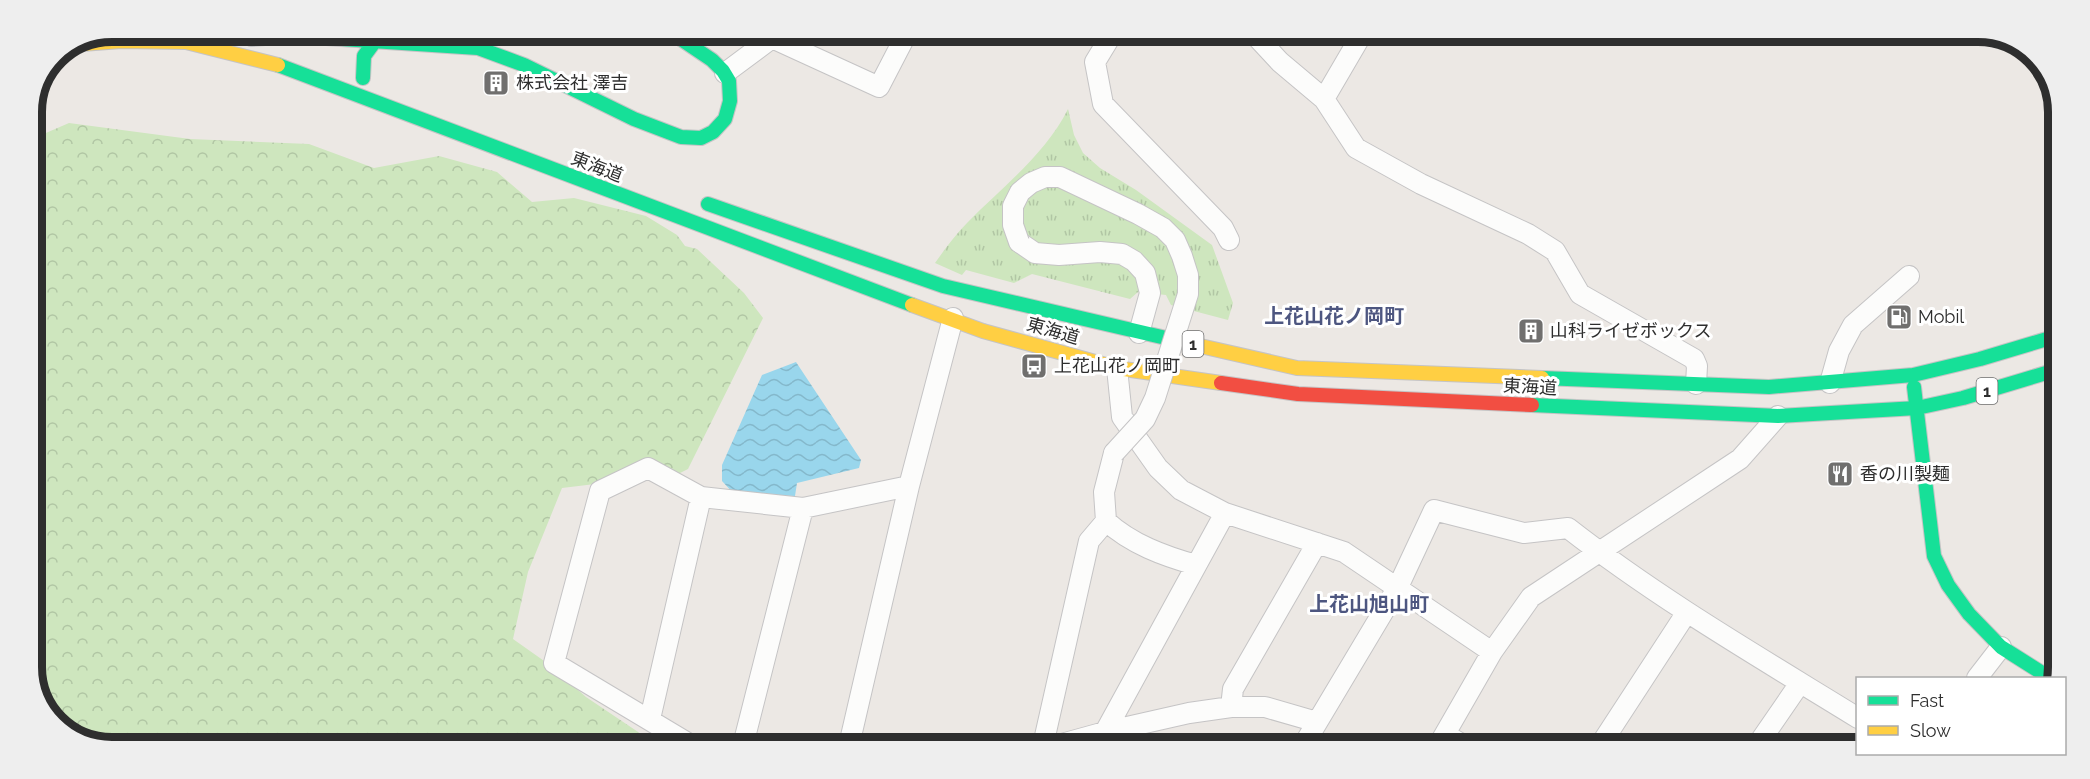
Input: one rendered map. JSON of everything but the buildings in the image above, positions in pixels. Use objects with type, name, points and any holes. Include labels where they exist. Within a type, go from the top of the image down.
[{"type":"main road","name":"東海道","points":[[186,42],[276,64],[983,331],[1117,368],[1298,394],[1778,416],[1917,408],[1963,398],[2048,372]]},
{"type":"main road","points":[[260,42],[291,51]]},
{"type":"main road","points":[[363,78],[364,56],[374,42]]},
{"type":"main road","points":[[395,42],[454,45],[478,48],[503,55],[635,121],[681,137],[696,139],[718,129],[729,112],[730,93],[725,73],[686,42]]},
{"type":"main road","name":"東海道","points":[[697,200],[943,286],[1297,368],[1769,387],[1913,375],[1980,359],[2048,339]]},
{"type":"main road","points":[[1913,375],[1934,556],[1948,585],[1969,614],[2001,647],[2047,676]]},
{"type":"street","points":[[725,73],[764,42]]},
{"type":"street","points":[[787,42],[879,87],[902,42]]},
{"type":"street","points":[[1107,42],[1095,62],[1103,104],[1222,228],[1230,240]]},
{"type":"street","points":[[1261,42],[1280,62],[1324,99],[1356,148],[1421,184],[1528,234],[1555,251],[1580,294],[1694,359],[1697,366],[1696,384]]},
{"type":"street","points":[[1324,99],[1357,42]]},
{"type":"street","points":[[1139,333],[1150,293],[1145,273],[1134,261],[1122,254],[1100,252],[1059,255],[1035,253],[1019,242],[1012,225],[1013,207],[1020,192],[1031,183],[1045,177],[1060,177],[1138,214],[1163,228],[1175,240],[1182,256],[1188,275],[1188,294],[1155,398],[1145,419],[1114,453],[1104,492],[1106,521],[1118,533],[1167,557],[1196,565]]},
{"type":"street","points":[[1830,383],[1839,351],[1852,325],[1909,276]]},
{"type":"street","points":[[851,737],[909,486],[953,318]]},
{"type":"street","points":[[1117,368],[1122,417],[1158,468],[1181,490],[1226,513],[1344,552],[1492,652]]},
{"type":"street","points":[[1444,737],[1492,652],[1531,597],[1740,459],[1778,416]]},
{"type":"street","points":[[678,737],[554,663],[600,491],[648,468],[701,497],[803,508],[909,486]]},
{"type":"street","points":[[650,719],[701,497]]},
{"type":"street","points":[[745,737],[803,508]]},
{"type":"street","points":[[1308,737],[1398,587],[1434,510],[1524,533],[1568,528],[1687,612],[1856,717]]},
{"type":"street","points":[[1105,732],[1226,513]]},
{"type":"street","points":[[1045,737],[1089,541],[1106,521]]},
{"type":"street","points":[[1231,707],[1233,689],[1317,543]]},
{"type":"street","points":[[1606,737],[1687,612]]},
{"type":"street","points":[[1978,677],[2001,647]]},
{"type":"street","points":[[1763,737],[1800,683]]},
{"type":"street","points":[[1087,737],[1189,712],[1231,707],[1265,706],[1317,722]]},
{"type":"green space","points":[[1068,109],[1074,135],[1083,153],[1100,168],[1136,190],[1212,245],[1233,303],[1228,320],[1171,305],[1166,295],[1138,292],[1130,299],[1032,274],[1014,283],[966,270],[962,275],[935,263],[963,228],[1035,156]]},
{"type":"green space","points":[[69,123],[190,139],[309,144],[374,168],[439,156],[497,172],[532,202],[574,198],[646,216],[677,235],[685,246],[697,249],[744,293],[763,318],[688,469],[678,474],[562,488],[528,572],[513,639],[547,663],[586,697],[646,737],[112,737],[89,733],[77,728],[62,717],[47,694],[42,672],[42,135]]},
{"type":"water","points":[[796,362],[861,460],[859,468],[797,483],[795,496],[734,494],[722,481],[722,465],[762,375]]},
{"type":"traffic: fast","points":[[363,78],[364,56],[374,42]]},
{"type":"traffic: fast","points":[[387,42],[478,48],[524,65],[634,119],[681,137],[701,138],[713,132],[725,119],[730,101],[729,81],[712,60],[685,42]]},
{"type":"traffic: fast","points":[[278,65],[912,305]]},
{"type":"traffic: fast","points":[[708,204],[943,286],[1196,345]]},
{"type":"traffic: fast","points":[[1542,378],[1769,387],[1913,375],[1980,359],[2048,339]]},
{"type":"traffic: fast","points":[[1532,405],[1778,416],[1917,408],[1963,398],[2048,372]]},
{"type":"traffic: fast","points":[[1914,387],[1934,556],[1948,585],[1969,614],[2001,647],[2047,676]]},
{"type":"traffic: slow","points":[[186,42],[278,65]]},
{"type":"traffic: slow","points":[[912,305],[983,331],[1117,368],[1221,383]]},
{"type":"traffic: slow","points":[[1196,345],[1297,368],[1542,378]]},
{"type":"traffic: jam","points":[[1221,383],[1298,394],[1532,405]]},
{"type":"place","name":"株式会社 澤吉","points":[[496,83]]},
{"type":"place","name":"Mobil","points":[[1899,317]]},
{"type":"place","name":"山科ライゼボックス","points":[[1531,331]]},
{"type":"place","name":"上花山花ノ岡町","points":[[1034,366]]},
{"type":"place","name":"香の川製麺","points":[[1840,474]]},
{"type":"district","name":"上花山花ノ岡町","points":[[1334,316]]},
{"type":"district","name":"上花山旭山町","points":[[1369,604]]}]
